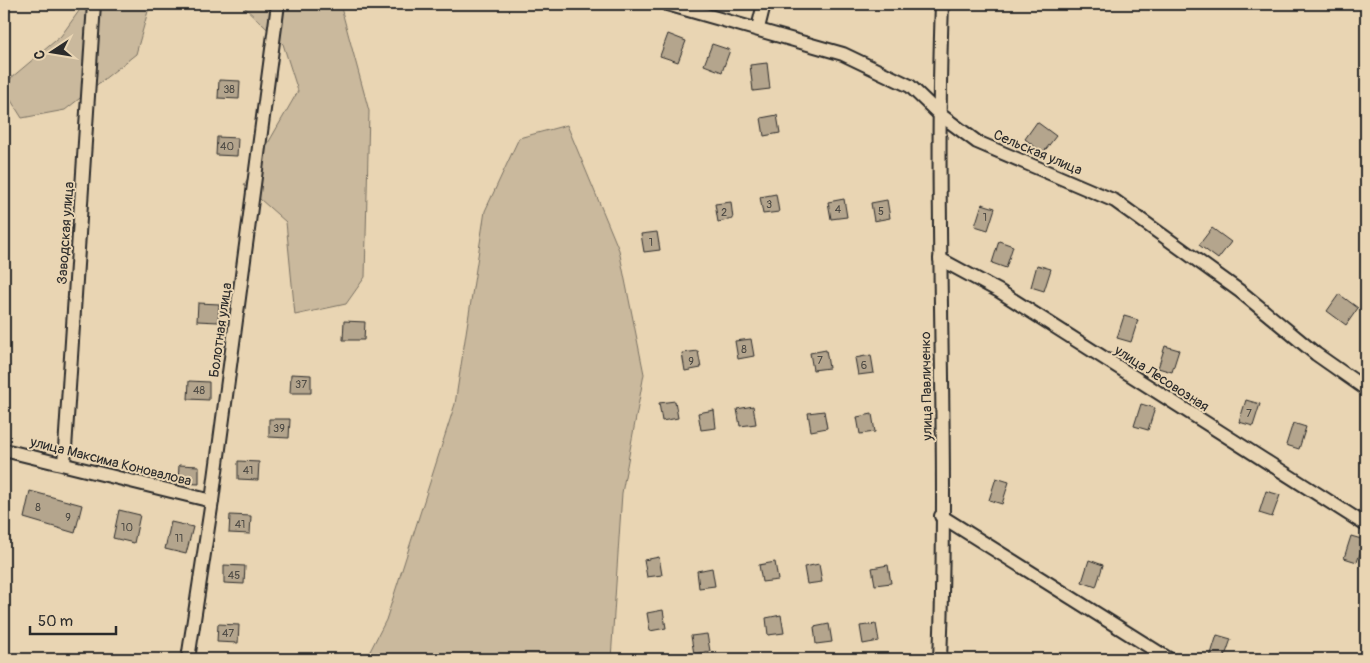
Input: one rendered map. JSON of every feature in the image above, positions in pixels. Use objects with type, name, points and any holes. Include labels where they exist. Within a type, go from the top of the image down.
[{"type":"street","name":"Заводская улица","points":[[64,464],[94,4]]},
{"type":"street","name":"Болотная улица","points":[[188,659],[212,500],[278,4]]},
{"type":"street","name":"Сельская улица","points":[[667,4],[758,28],[843,54],[910,86],[938,113],[977,142],[1115,201],[1241,292],[1316,354],[1366,388]]},
{"type":"street","points":[[758,28],[764,4]]},
{"type":"street","name":"улица Павличенко","points":[[940,659],[942,602],[938,113],[942,4]]},
{"type":"street","name":"улица Лесовозная","points":[[940,259],[999,291],[1366,526]]},
{"type":"street","name":"улица Максима Коновалова","points":[[4,450],[212,500]]},
{"type":"street","points":[[941,516],[1169,659]]},
{"type":"shaded area","points":[[84,4],[150,4],[136,54],[65,110],[22,118],[7,94],[11,78],[61,36]]},
{"type":"shaded area","points":[[241,4],[340,4],[369,111],[365,277],[346,304],[295,315],[286,222],[244,185],[298,91],[283,44]]},
{"type":"shaded area","points":[[567,125],[619,250],[644,374],[622,493],[611,659],[366,659],[386,620],[455,404],[485,211],[519,138]]},
{"type":"shaded area","points":[[4,160],[9,165],[4,210]]},
{"type":"building","points":[[668,34],[686,41],[678,62],[660,56]]},
{"type":"building","points":[[712,44],[730,50],[722,72],[704,65]]},
{"type":"building","points":[[767,63],[770,89],[753,91],[750,65]]},
{"type":"building","points":[[219,80],[240,81],[239,99],[218,98]]},
{"type":"building","points":[[777,115],[780,133],[764,136],[761,118]]},
{"type":"building","points":[[1037,122],[1056,136],[1043,153],[1025,139]]},
{"type":"building","points":[[217,137],[238,138],[237,156],[216,155]]},
{"type":"building","points":[[776,194],[779,212],[763,214],[760,197]]},
{"type":"building","points":[[844,199],[847,217],[831,219],[828,202]]},
{"type":"building","points":[[887,200],[890,218],[874,221],[871,203]]},
{"type":"building","points":[[731,202],[733,219],[718,222],[715,204]]},
{"type":"building","points":[[982,204],[995,208],[988,230],[975,226]]},
{"type":"building","points":[[1212,228],[1231,242],[1218,259],[1199,245]]},
{"type":"building","points":[[657,232],[660,250],[644,252],[641,234]]},
{"type":"building","points":[[999,241],[1013,246],[1006,268],[992,263]]},
{"type":"building","points":[[1037,265],[1051,269],[1044,291],[1031,287]]},
{"type":"building","points":[[1339,294],[1358,308],[1346,325],[1327,311]]},
{"type":"building","points":[[198,303],[219,304],[218,322],[197,321]]},
{"type":"building","points":[[1124,316],[1138,320],[1131,342],[1117,338]]},
{"type":"building","points":[[344,321],[365,322],[364,340],[343,340]]},
{"type":"building","points":[[751,339],[754,356],[738,359],[735,341]]},
{"type":"building","points":[[1165,346],[1179,350],[1172,372],[1158,368]]},
{"type":"building","points":[[826,350],[829,368],[813,370],[810,353]]},
{"type":"building","points":[[698,351],[701,368],[685,371],[682,353]]},
{"type":"building","points":[[871,355],[874,373],[858,375],[855,358]]},
{"type":"building","points":[[291,374],[311,375],[311,393],[290,393]]},
{"type":"building","points":[[189,381],[209,382],[209,400],[188,399]]},
{"type":"building","points":[[1246,400],[1260,404],[1253,426],[1239,422]]},
{"type":"building","points":[[675,401],[678,418],[662,421],[659,403]]},
{"type":"building","points":[[1141,404],[1155,408],[1148,430],[1134,426]]},
{"type":"building","points":[[753,406],[756,424],[740,426],[737,409]]},
{"type":"building","points":[[714,410],[716,428],[701,430],[698,413]]},
{"type":"building","points":[[824,411],[827,428],[811,431],[808,413]]},
{"type":"building","points":[[872,414],[875,432],[860,434],[857,417]]},
{"type":"building","points":[[269,419],[290,419],[289,438],[269,437]]},
{"type":"building","points":[[1293,423],[1306,427],[1299,449],[1286,445]]},
{"type":"building","points":[[238,461],[259,462],[258,480],[238,479]]},
{"type":"building","points":[[179,465],[199,466],[199,484],[178,483]]},
{"type":"building","points":[[996,478],[1009,482],[1002,504],[989,500]]},
{"type":"building","points":[[30,491],[82,505],[75,533],[24,518]]},
{"type":"building","points":[[1266,491],[1280,495],[1272,517],[1259,513]]},
{"type":"building","points":[[119,510],[140,515],[134,543],[113,538]]},
{"type":"building","points":[[230,515],[251,516],[250,534],[229,533]]},
{"type":"building","points":[[171,522],[193,527],[186,554],[165,549]]},
{"type":"building","points":[[1351,536],[1365,540],[1357,562],[1344,558]]},
{"type":"building","points":[[659,557],[662,575],[647,577],[644,560]]},
{"type":"building","points":[[1089,560],[1103,565],[1096,587],[1082,582]]},
{"type":"building","points":[[775,562],[778,580],[762,582],[759,565]]},
{"type":"building","points":[[819,564],[822,582],[807,584],[804,567]]},
{"type":"building","points":[[224,565],[245,566],[244,584],[224,583]]},
{"type":"building","points":[[888,565],[891,583],[875,585],[872,568]]},
{"type":"building","points":[[712,568],[715,586],[699,588],[697,571]]},
{"type":"building","points":[[663,610],[666,628],[650,631],[647,613]]},
{"type":"building","points":[[781,615],[784,633],[768,635],[766,618]]},
{"type":"building","points":[[218,624],[239,625],[238,643],[217,642]]},
{"type":"building","points":[[829,624],[832,642],[816,644],[814,627]]},
{"type":"building","points":[[876,624],[879,641],[863,644],[860,626]]},
{"type":"building","points":[[707,634],[710,651],[694,654],[691,636]]},
{"type":"building","points":[[1217,635],[1231,639],[1224,659],[1210,657]]}]
